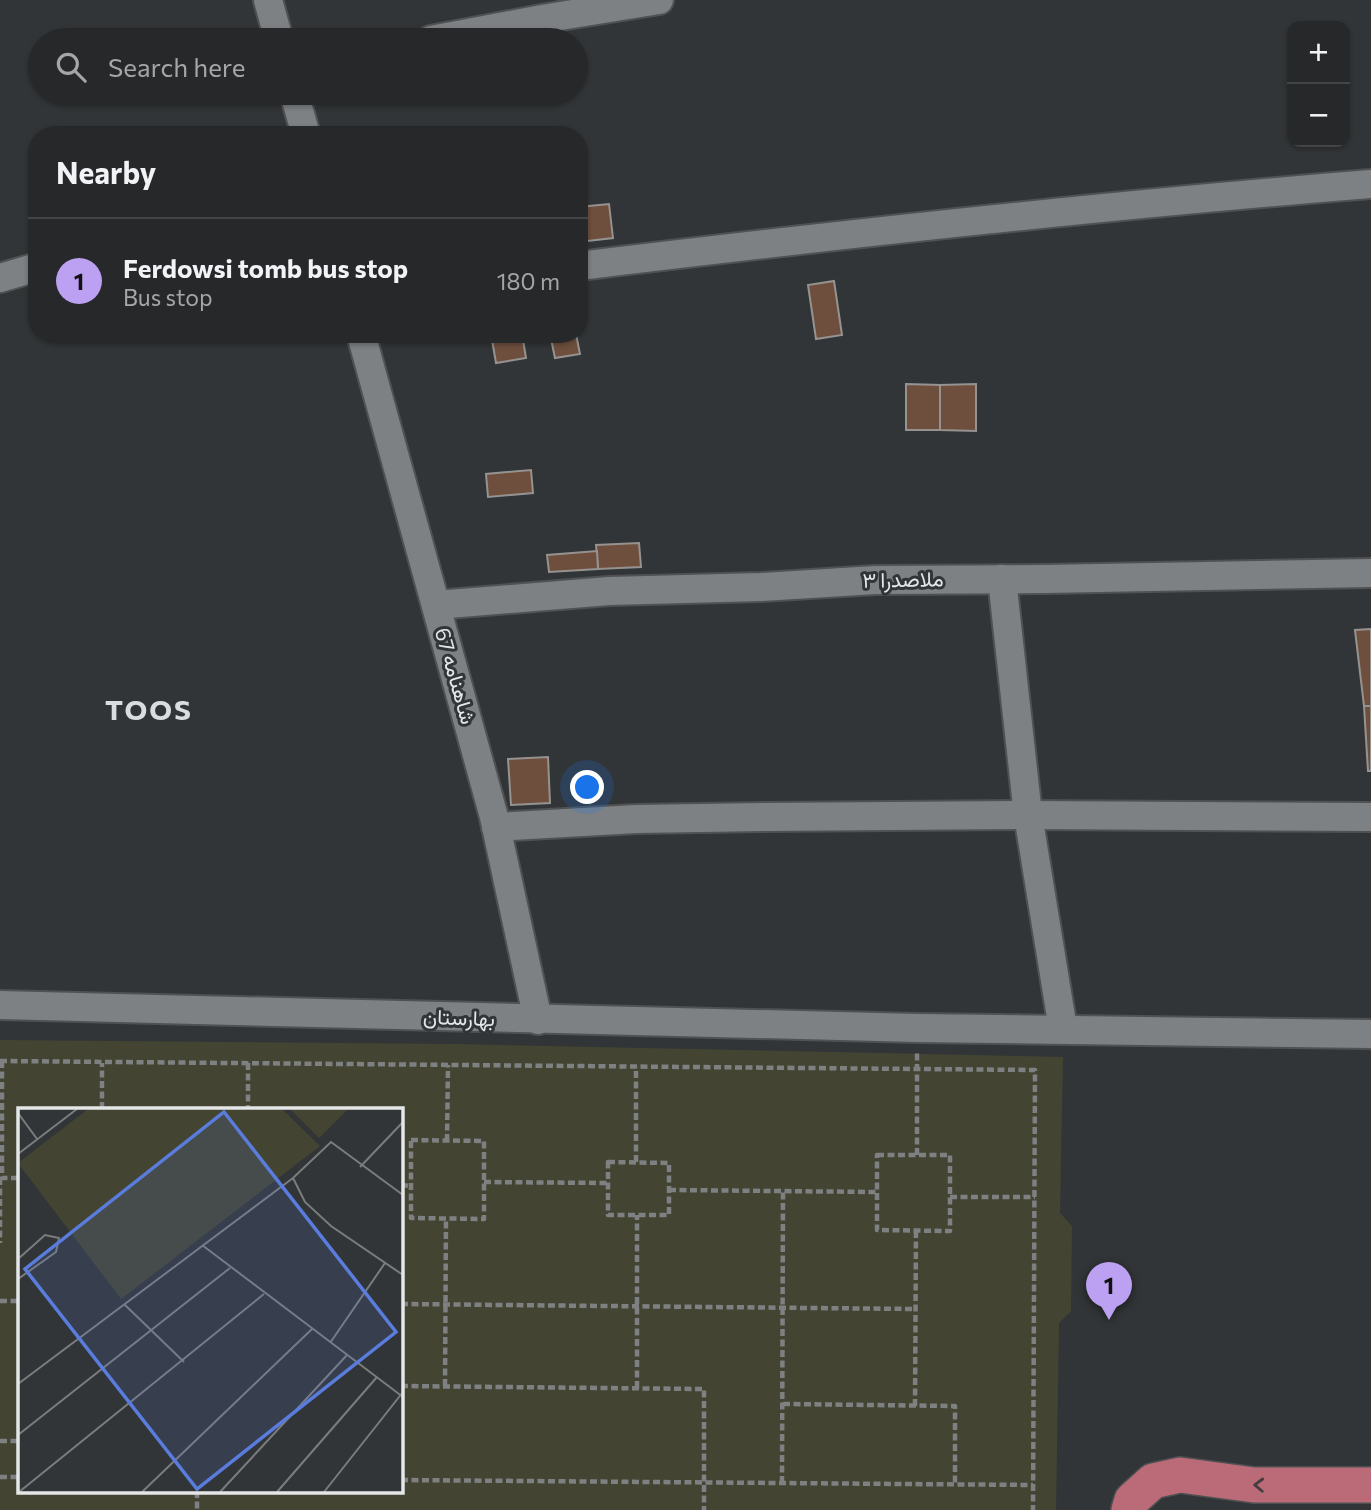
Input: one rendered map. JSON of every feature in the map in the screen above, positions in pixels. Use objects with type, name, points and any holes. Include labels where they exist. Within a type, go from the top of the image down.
[{"type":"main road","points":[[1129,1510],[1132,1500],[1153,1481],[1180,1475],[1254,1485],[1371,1485]]},
{"type":"street","points":[[268,0],[276,28]]},
{"type":"street","points":[[494,28],[659,0]]},
{"type":"street","points":[[297,105],[303,126]]},
{"type":"street","points":[[588,265],[1212,197],[1371,184]]},
{"type":"street","points":[[0,278],[28,270]]},
{"type":"street","name":"شاهنامه 67","points":[[363,343],[496,827],[538,1020]]},
{"type":"street","name":"ملاصدرا ۳","points":[[436,605],[609,591],[761,587],[875,580],[1371,573]]},
{"type":"street","points":[[1002,579],[1028,815],[1063,1029]]},
{"type":"street","points":[[496,827],[636,819],[1028,815],[1371,817]]},
{"type":"street","name":"بهارستان","points":[[0,1005],[538,1020],[1371,1034]]},
{"type":"path","points":[[917,1028],[917,1155]]},
{"type":"path","points":[[0,1243],[1,1061],[1035,1070],[1033,1510]]},
{"type":"path","points":[[102,1062],[102,1108]]},
{"type":"path","points":[[248,1063],[248,1108]]},
{"type":"path","points":[[447,1140],[448,1065]]},
{"type":"path","points":[[636,1067],[636,1162]]},
{"type":"path","points":[[411,1140],[484,1141],[484,1182],[484,1219],[411,1218],[411,1140]]},
{"type":"path","points":[[877,1155],[917,1155],[950,1155],[950,1231],[877,1230],[877,1155]]},
{"type":"path","points":[[608,1162],[636,1162],[669,1163],[669,1215],[608,1215],[608,1162]]},
{"type":"path","points":[[484,1182],[608,1183]]},
{"type":"path","points":[[402,1185],[411,1186]]},
{"type":"path","points":[[669,1190],[877,1192]]},
{"type":"path","points":[[782,1483],[783,1191]]},
{"type":"path","points":[[950,1197],[1035,1197]]},
{"type":"path","points":[[637,1215],[637,1388]]},
{"type":"path","points":[[445,1386],[446,1218]]},
{"type":"path","points":[[915,1405],[916,1230]]},
{"type":"path","points":[[0,1301],[18,1301]]},
{"type":"path","points":[[402,1304],[915,1309]]},
{"type":"path","points":[[402,1386],[704,1389],[704,1510]]},
{"type":"path","points":[[783,1404],[955,1406],[954,1485]]},
{"type":"path","points":[[0,1441],[18,1441]]},
{"type":"path","points":[[0,1477],[18,1477]]},
{"type":"path","points":[[402,1480],[1033,1485]]},
{"type":"path","points":[[197,1492],[197,1510]]},
{"type":"green space","points":[[0,1040],[455,1044],[1063,1057],[1060,1213],[1072,1226],[1071,1311],[1059,1323],[1056,1510],[0,1510]]},
{"type":"building","points":[[609,204],[613,238],[588,241],[588,206]]},
{"type":"building","points":[[834,281],[842,335],[816,339],[808,285]]},
{"type":"building","points":[[493,343],[524,343],[526,358],[496,363]]},
{"type":"building","points":[[552,343],[578,343],[580,354],[555,358]]},
{"type":"building","points":[[906,384],[940,385],[940,430],[906,430]]},
{"type":"building","points":[[976,384],[976,431],[940,430],[940,385]]},
{"type":"building","points":[[531,470],[533,493],[488,497],[486,474]]},
{"type":"building","points":[[639,543],[641,567],[598,569],[596,545]]},
{"type":"building","points":[[597,551],[598,569],[549,572],[547,555]]},
{"type":"building","points":[[1371,629],[1371,706],[1364,706],[1355,630]]},
{"type":"building","points":[[1364,706],[1371,706],[1371,771],[1368,771]]},
{"type":"building","points":[[548,757],[550,803],[511,805],[508,759]]},
{"type":"place","name":"Ferdowsi tomb bus stop","points":[[1109,1320]]},
{"type":"district","name":"TOOS","points":[[149,710]]}]
